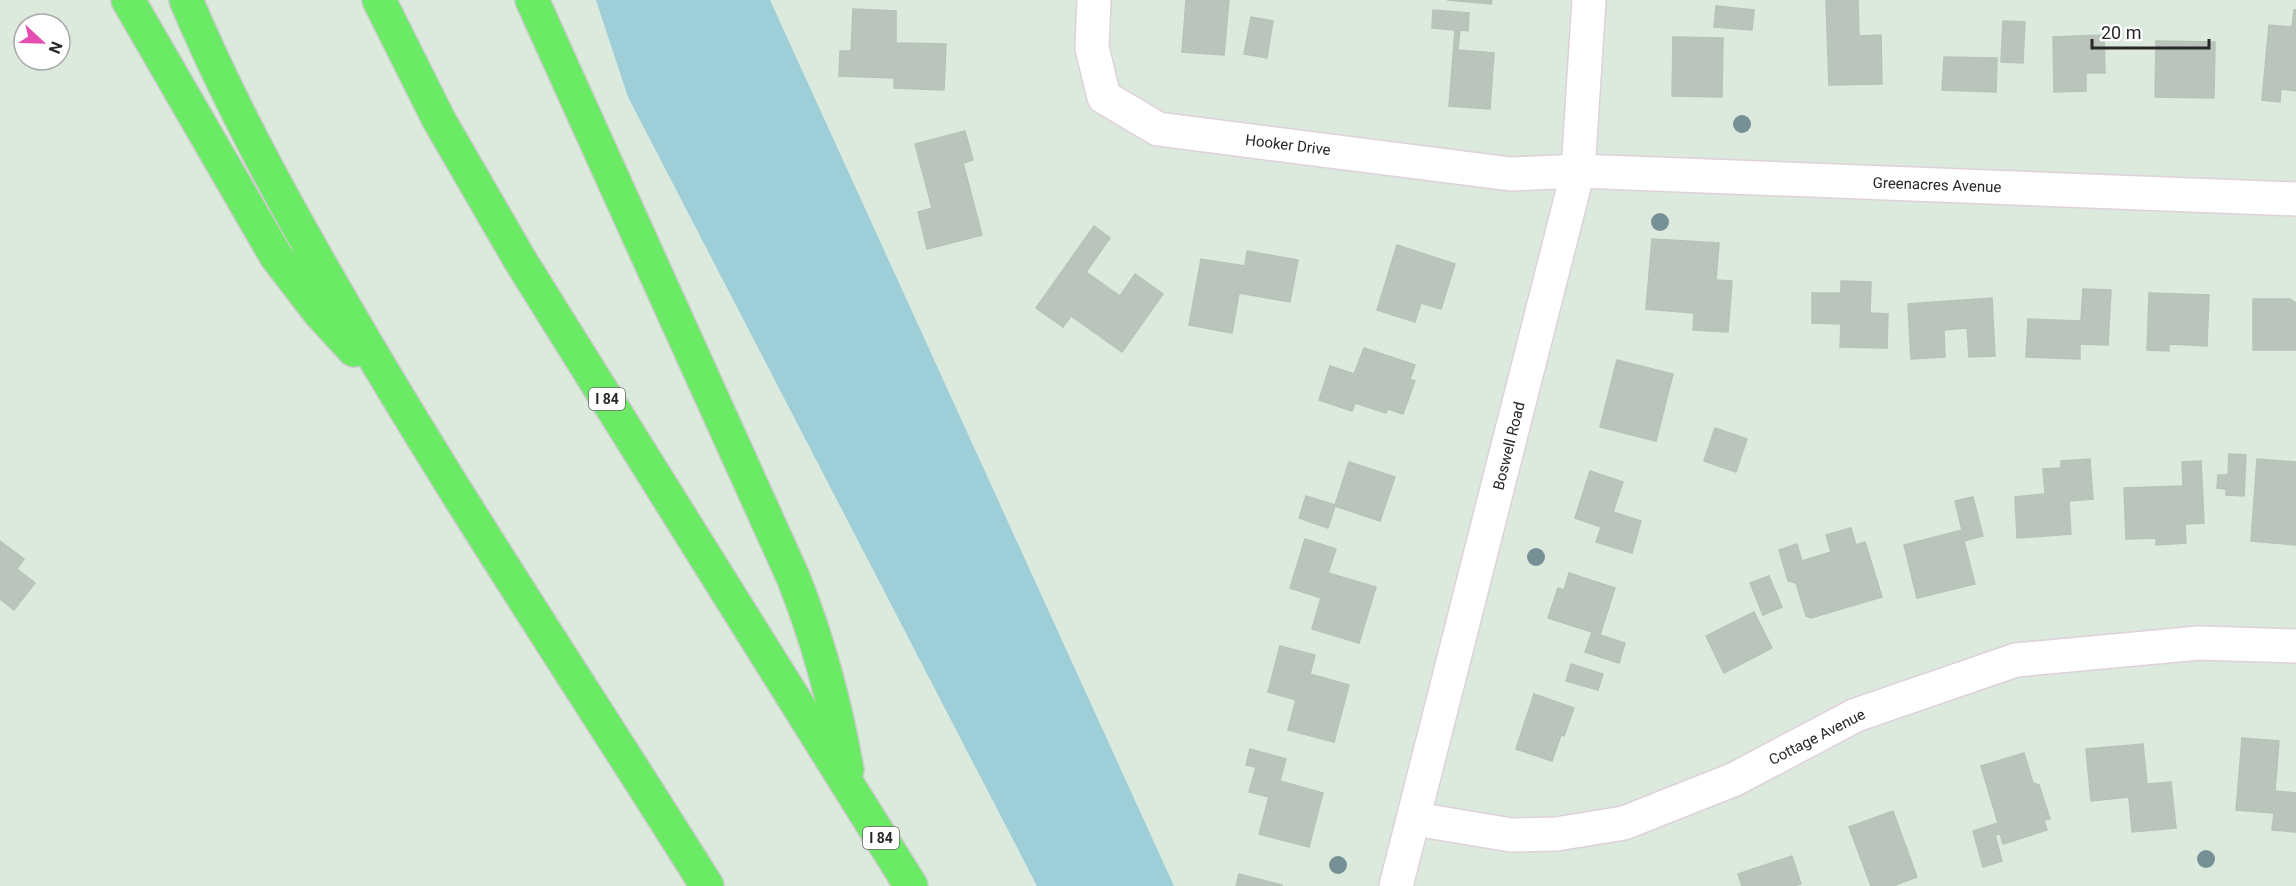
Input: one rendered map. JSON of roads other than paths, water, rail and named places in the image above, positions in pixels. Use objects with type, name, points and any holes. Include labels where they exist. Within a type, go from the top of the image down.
[{"type":"highway","points":[[128,0],[276,256],[319,312],[393,390]]},
{"type":"highway","points":[[186,0],[233,103],[277,187],[393,390],[707,886]]},
{"type":"highway","name":"I 84","points":[[379,0],[440,120],[508,240],[911,886]]},
{"type":"highway","points":[[532,0],[793,577],[820,652],[835,706],[851,790]]},
{"type":"street","name":"Hooker Drive","points":[[1094,0],[1092,48],[1104,97],[1158,129],[1511,174],[1578,171]]},
{"type":"street","name":"Boswell Road","points":[[1396,886],[1415,819],[1578,171],[1589,0]]},
{"type":"street","name":"Greenacres Avenue","points":[[1578,171],[2296,199]]},
{"type":"street","name":"Cottage Avenue","points":[[1415,819],[1511,835],[1556,834],[1624,823],[1734,779],[1856,715],[2016,660],[2199,643],[2296,646]]}]
